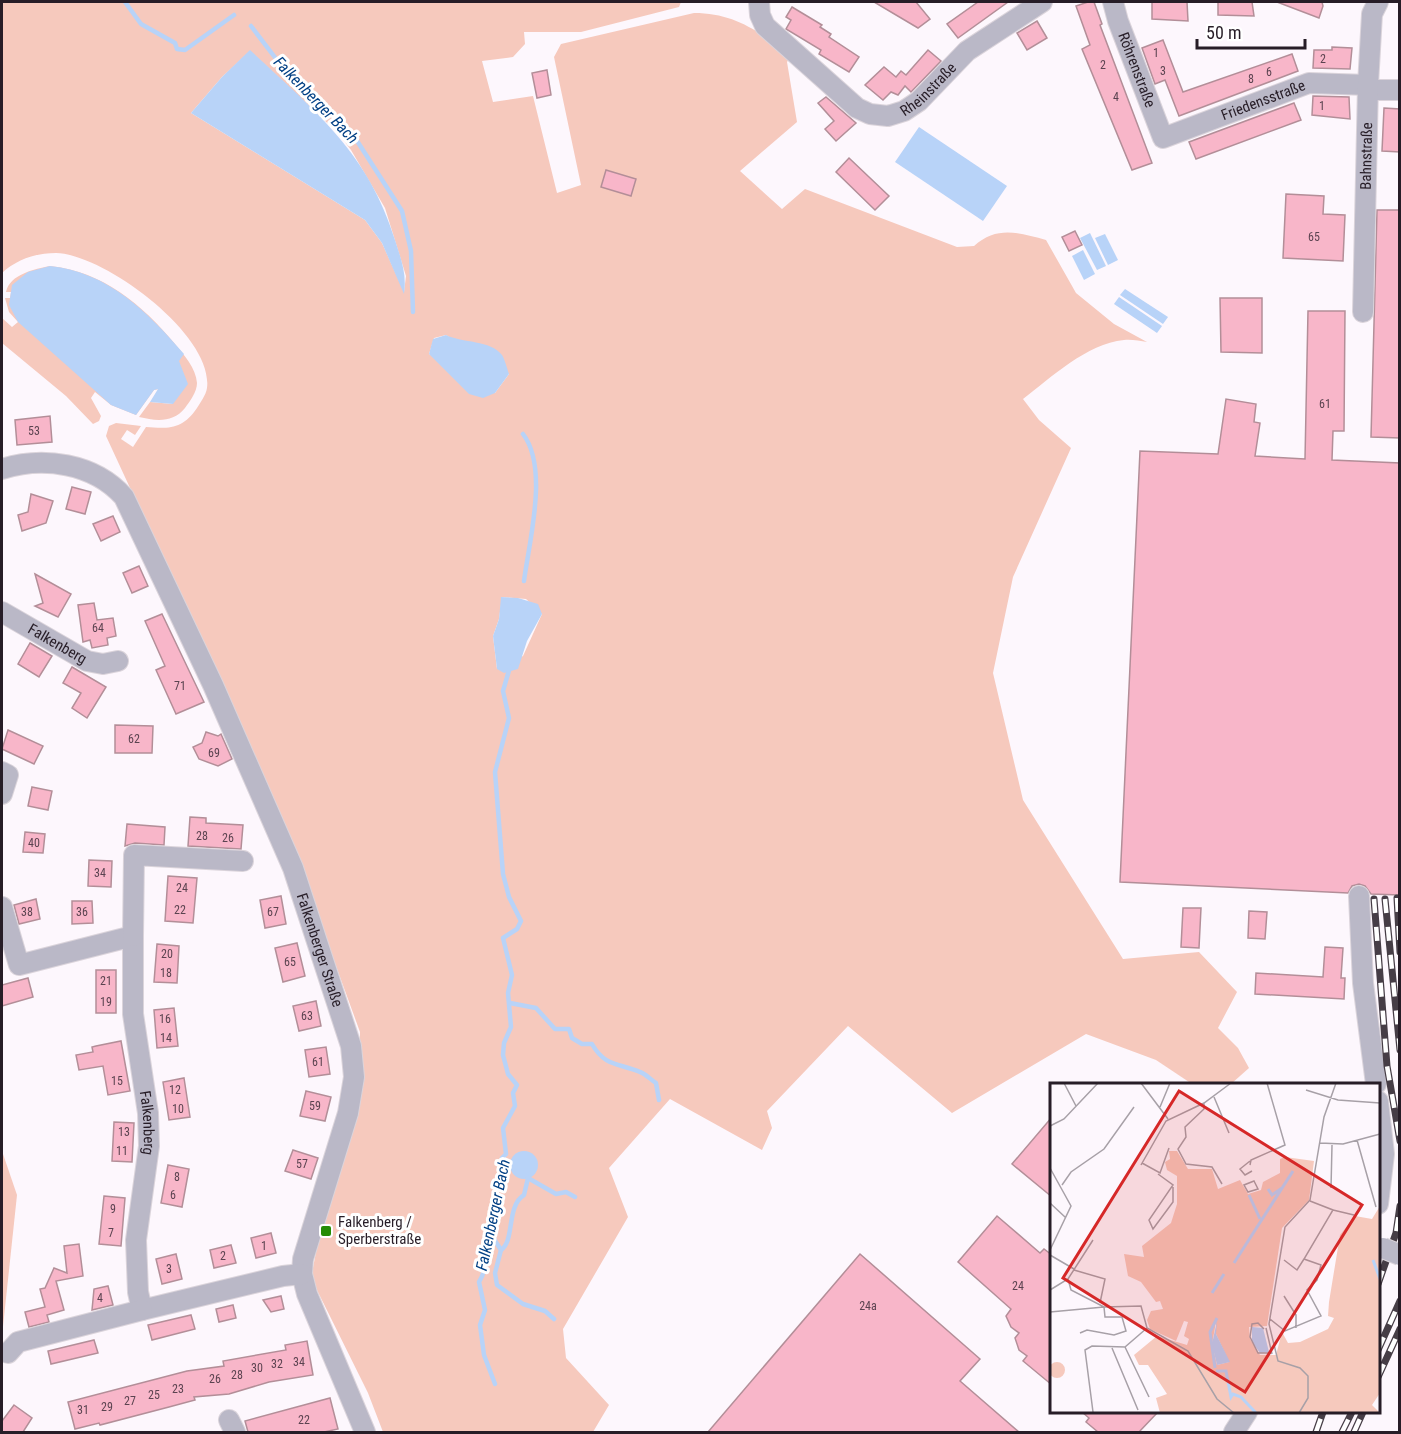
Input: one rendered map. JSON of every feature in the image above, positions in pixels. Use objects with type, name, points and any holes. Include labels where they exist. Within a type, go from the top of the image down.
[{"type":"street","name":"Rheinstraße","points":[[759,8],[765,26],[857,108],[870,114],[888,116],[904,111],[919,101],[967,51],[1042,2]]},
{"type":"street","name":"Röhrenstraße","points":[[1113,2],[1118,21],[1163,138]]},
{"type":"street","name":"Bahnstraße","points":[[1363,312],[1370,6]]},
{"type":"street","name":"Friedensstraße","points":[[1163,138],[1309,83],[1400,90]]},
{"type":"street","name":"Falkenberger Straße","points":[[2,469],[39,463],[67,465],[90,473],[115,488],[131,507],[265,800],[293,868],[351,1046],[354,1077],[348,1113],[308,1238],[302,1274],[307,1294],[365,1432]]},
{"type":"street","name":"Falkenberg","points":[[2,612],[87,661],[103,664],[118,661]]},
{"type":"street","points":[[2,772],[8,775],[2,794]]},
{"type":"street","name":"Falkenberg","points":[[142,1310],[138,1292],[136,1240],[149,1146],[148,1113],[133,1014],[134,855],[243,861]]},
{"type":"street","points":[[1359,896],[1363,983],[1376,1083]]},
{"type":"street","points":[[2,907],[19,965],[133,936]]},
{"type":"street","points":[[1380,1119],[1384,1154],[1380,1187]]},
{"type":"street","points":[[8,1353],[18,1342],[282,1276],[302,1274]]},
{"type":"street","points":[[1234,1432],[1246,1413]]},
{"type":"shaded area","points":[[2,2],[681,2],[679,7],[581,32],[524,32],[525,44],[513,57],[482,61],[493,102],[533,96],[557,193],[581,185],[554,57],[561,44],[694,13],[735,20],[769,39],[791,56],[787,62],[797,122],[740,171],[782,209],[805,189],[957,247],[974,246],[991,235],[1009,232],[1046,240],[1076,293],[1114,324],[1147,342],[1124,340],[1096,348],[1070,363],[1023,399],[1039,420],[1071,448],[1013,577],[993,673],[1023,800],[1123,959],[1199,952],[1237,992],[1218,1028],[1238,1048],[1249,1068],[1232,1083],[1190,1083],[1156,1060],[1086,1034],[952,1113],[848,1026],[767,1111],[772,1128],[762,1150],[670,1099],[609,1168],[628,1217],[563,1329],[566,1358],[609,1405],[593,1432],[383,1432],[368,1393],[311,1278],[323,1216],[358,1106],[360,1032],[296,856],[205,650],[106,436],[109,426],[116,423],[141,426],[135,435],[127,430],[121,439],[133,447],[146,427],[162,428],[181,424],[192,415],[203,399],[207,388],[204,367],[193,345],[175,322],[127,282],[101,267],[77,257],[48,253],[33,256],[7,268],[2,273]],"holes":[[[250,51],[338,133],[351,150],[385,208],[406,276],[404,292],[382,243],[365,220],[191,113],[222,77]],[[446,335],[509,374],[495,393],[429,354],[434,338]],[[502,597],[526,599],[542,614],[523,656],[497,669],[493,636],[499,619]]]},
{"type":"shaded area","points":[[50,266],[87,275],[120,292],[163,330],[186,357],[196,377],[195,393],[180,413],[164,420],[139,417],[150,402],[173,404],[159,389],[154,390],[136,415],[111,405],[95,392],[91,398],[101,416],[99,421],[93,424],[66,396],[2,343],[2,318],[12,327],[18,322],[9,312],[5,298],[10,298],[11,292],[6,292],[8,286],[24,273]]},
{"type":"shaded area","points":[[2,1151],[17,1195],[2,1336]]},
{"type":"water","points":[[250,50],[337,135],[370,182],[384,209],[399,254],[404,273],[404,294],[382,243],[365,220],[191,113],[222,77]]},
{"type":"water","points":[[919,127],[1007,186],[983,221],[895,162]]},
{"type":"water","points":[[1090,233],[1106,266],[1097,270],[1080,238]]},
{"type":"water","points":[[1105,234],[1118,260],[1108,265],[1095,238]]},
{"type":"water","points":[[1083,250],[1095,274],[1084,280],[1072,256]]},
{"type":"water","points":[[50,266],[90,276],[108,285],[141,309],[170,338],[184,354],[179,361],[188,384],[173,404],[150,402],[158,389],[154,390],[136,415],[111,405],[18,322],[9,305],[12,285],[28,272]]},
{"type":"water","points":[[1125,289],[1168,317],[1163,324],[1120,295]]},
{"type":"water","points":[[1119,297],[1162,326],[1157,333],[1114,304]]},
{"type":"water","points":[[446,335],[484,344],[502,355],[509,374],[495,393],[483,398],[469,394],[429,354],[433,339]]},
{"type":"water","points":[[501,597],[518,598],[538,604],[542,614],[527,641],[518,669],[504,673],[497,669],[493,636],[499,619]]},
{"type":"water","points":[[524,1151],[534,1155],[538,1165],[534,1175],[524,1179],[514,1175],[510,1165],[514,1155]]},
{"type":"building","points":[[874,2],[916,2],[930,19],[918,28]]},
{"type":"building","points":[[978,2],[1008,2],[958,38],[947,24]]},
{"type":"building","points":[[1094,2],[1102,24],[1100,25],[1152,163],[1132,170],[1082,49],[1090,45],[1076,6]]},
{"type":"building","points":[[1152,2],[1187,2],[1188,21],[1152,19]]},
{"type":"building","points":[[1218,2],[1252,2],[1254,16],[1218,15]]},
{"type":"building","points":[[1277,2],[1322,2],[1323,6],[1319,18]]},
{"type":"building","points":[[792,7],[822,25],[820,27],[831,34],[829,37],[859,57],[849,72],[819,54],[821,50],[786,29],[791,20],[786,17]]},
{"type":"building","points":[[1037,21],[1047,38],[1027,50],[1017,33]]},
{"type":"building","points":[[1163,40],[1183,92],[1292,54],[1298,71],[1179,116],[1165,80],[1155,84],[1142,48]]},
{"type":"building","points":[[1332,47],[1352,48],[1350,69],[1313,68],[1314,50],[1332,50]]},
{"type":"building","points":[[928,50],[941,61],[911,92],[905,86],[898,95],[891,92],[883,100],[865,85],[884,67],[896,77],[901,71],[906,75]]},
{"type":"building","points":[[547,70],[551,95],[537,98],[532,73]]},
{"type":"building","points":[[1313,96],[1349,97],[1350,119],[1312,115]]},
{"type":"building","points":[[826,97],[856,123],[836,141],[825,129],[834,121],[818,103]]},
{"type":"building","points":[[1294,103],[1301,120],[1196,159],[1189,142]]},
{"type":"building","points":[[1384,108],[1400,109],[1400,152],[1382,151]]},
{"type":"building","points":[[849,158],[889,196],[875,210],[836,172]]},
{"type":"building","points":[[606,170],[636,179],[631,196],[601,187]]},
{"type":"building","points":[[1286,194],[1324,196],[1323,214],[1345,215],[1343,261],[1283,258]]},
{"type":"building","points":[[1377,210],[1400,210],[1400,438],[1371,437]]},
{"type":"building","points":[[1075,231],[1082,245],[1069,251],[1062,237]]},
{"type":"building","points":[[1220,298],[1262,298],[1262,353],[1221,352]]},
{"type":"building","points":[[1308,311],[1345,311],[1344,431],[1333,431],[1332,460],[1400,463],[1400,895],[1371,894],[1365,886],[1359,884],[1352,886],[1348,893],[1120,882],[1140,451],[1218,454],[1226,399],[1256,404],[1254,422],[1260,423],[1255,456],[1305,459]]},
{"type":"building","points":[[50,416],[52,442],[17,445],[15,420]]},
{"type":"building","points":[[72,487],[91,492],[85,514],[66,509]]},
{"type":"building","points":[[31,494],[53,501],[46,523],[22,531],[18,515],[28,512]]},
{"type":"building","points":[[113,516],[120,532],[101,541],[93,524]]},
{"type":"building","points":[[139,566],[148,586],[132,593],[123,573]]},
{"type":"building","points":[[35,574],[71,594],[58,617],[35,606],[43,603]]},
{"type":"building","points":[[94,603],[97,620],[113,618],[116,636],[107,638],[108,645],[92,648],[90,640],[83,642],[78,605]]},
{"type":"building","points":[[162,614],[204,702],[176,714],[156,670],[165,666],[145,621]]},
{"type":"building","points":[[30,643],[52,656],[39,677],[18,664]]},
{"type":"building","points":[[72,667],[106,687],[87,718],[72,708],[81,693],[63,683]]},
{"type":"building","points":[[115,725],[153,726],[152,753],[115,753]]},
{"type":"building","points":[[8,730],[43,746],[34,764],[2,749]]},
{"type":"building","points":[[206,732],[218,736],[221,734],[232,759],[218,766],[199,759],[193,747],[202,743]]},
{"type":"building","points":[[32,787],[52,791],[48,810],[28,806]]},
{"type":"building","points":[[190,817],[206,818],[206,823],[243,825],[241,849],[188,846]]},
{"type":"building","points":[[127,824],[165,827],[164,845],[135,843],[125,846]]},
{"type":"building","points":[[25,832],[45,834],[43,853],[23,852]]},
{"type":"building","points":[[89,860],[112,861],[111,887],[88,886]]},
{"type":"building","points":[[168,876],[197,878],[193,923],[165,921]]},
{"type":"building","points":[[281,896],[286,924],[265,928],[260,900]]},
{"type":"building","points":[[36,899],[40,919],[19,924],[14,905]]},
{"type":"building","points":[[72,901],[92,901],[93,923],[72,924]]},
{"type":"building","points":[[1183,908],[1201,908],[1199,948],[1181,947]]},
{"type":"building","points":[[1249,911],[1267,912],[1265,939],[1248,938]]},
{"type":"building","points":[[297,943],[305,976],[283,982],[275,948]]},
{"type":"building","points":[[157,944],[179,946],[177,983],[154,982]]},
{"type":"building","points":[[1325,947],[1343,948],[1341,978],[1345,978],[1344,999],[1255,994],[1256,973],[1323,977]]},
{"type":"building","points":[[96,970],[116,970],[116,1013],[96,1013]]},
{"type":"building","points":[[28,978],[33,997],[2,1006],[2,985]]},
{"type":"building","points":[[316,1001],[321,1026],[299,1031],[293,1006]]},
{"type":"building","points":[[174,1008],[178,1046],[157,1048],[154,1010]]},
{"type":"building","points":[[121,1041],[130,1091],[108,1095],[103,1066],[79,1070],[76,1055],[93,1052],[92,1047]]},
{"type":"building","points":[[326,1047],[330,1074],[309,1077],[305,1050]]},
{"type":"building","points":[[184,1078],[190,1117],[169,1120],[163,1082]]},
{"type":"building","points":[[306,1091],[331,1097],[325,1121],[300,1116]]},
{"type":"building","points":[[1050,1119],[1050,1195],[1012,1164]]},
{"type":"building","points":[[114,1122],[134,1123],[132,1162],[112,1161]]},
{"type":"building","points":[[293,1150],[318,1158],[311,1179],[285,1171]]},
{"type":"building","points":[[168,1165],[189,1169],[182,1207],[161,1203]]},
{"type":"building","points":[[104,1196],[125,1198],[121,1246],[99,1244]]},
{"type":"building","points":[[997,1216],[1040,1253],[1044,1249],[1050,1254],[1050,1383],[1023,1361],[1027,1356],[1019,1350],[1015,1338],[1019,1333],[1011,1327],[1006,1316],[1011,1309],[958,1262]]},
{"type":"building","points":[[271,1233],[276,1253],[256,1258],[251,1238]]},
{"type":"building","points":[[79,1244],[83,1276],[56,1281],[64,1310],[47,1315],[49,1322],[29,1327],[25,1312],[45,1307],[40,1289],[45,1288],[54,1268],[67,1273],[64,1246]]},
{"type":"building","points":[[231,1245],[236,1263],[214,1268],[210,1250]]},
{"type":"building","points":[[176,1254],[182,1279],[162,1284],[156,1259]]},
{"type":"building","points":[[860,1254],[980,1359],[960,1381],[1019,1432],[708,1432]]},
{"type":"building","points":[[108,1286],[113,1305],[92,1310],[94,1289]]},
{"type":"building","points":[[281,1296],[284,1309],[271,1312],[263,1300]]},
{"type":"building","points":[[233,1305],[236,1318],[219,1322],[216,1309]]},
{"type":"building","points":[[191,1315],[195,1329],[152,1340],[148,1325]]},
{"type":"building","points":[[94,1340],[98,1353],[51,1364],[48,1351]]},
{"type":"building","points":[[307,1341],[313,1375],[269,1382],[229,1394],[194,1397],[195,1400],[169,1407],[100,1425],[99,1423],[75,1429],[68,1402],[187,1371],[224,1366],[223,1361],[286,1350],[285,1345]]},
{"type":"building","points":[[330,1398],[338,1429],[324,1432],[248,1432],[245,1421]]},
{"type":"building","points":[[14,1405],[32,1418],[23,1432],[2,1432],[2,1421]]},
{"type":"building","points":[[1083,1413],[1157,1413],[1139,1432],[1098,1432],[1086,1422],[1089,1418]]},
{"type":"waterway","name":"Falkenberger Bach","points":[[125,2],[141,24],[175,43],[177,49],[185,50],[234,15]]},
{"type":"waterway","name":"Falkenberger Bach","points":[[251,26],[280,64],[352,133],[402,211],[411,251],[413,312]]},
{"type":"waterway","name":"Falkenberger Bach","points":[[523,434],[531,448],[536,485],[533,526],[524,581]]},
{"type":"waterway","name":"Falkenberger Bach","points":[[495,1384],[484,1355],[480,1325],[485,1310],[479,1282],[486,1260],[502,1158],[506,1154],[503,1128],[515,1106],[513,1093],[517,1085],[508,1074],[503,1055],[504,1043],[511,1027],[508,993],[512,975],[503,938],[517,929],[521,921],[509,897],[503,874],[495,772],[509,718],[503,691],[510,667]]},
{"type":"waterway","points":[[510,1003],[536,1008],[555,1029],[569,1029],[572,1038],[582,1044],[592,1044],[607,1061],[644,1074],[656,1083],[659,1100]]},
{"type":"waterway","points":[[501,1250],[508,1239],[515,1207],[524,1195],[528,1178],[556,1194],[566,1192],[575,1197]]},
{"type":"waterway","points":[[492,1236],[501,1250],[495,1273],[497,1285],[523,1304],[545,1311],[554,1319]]},
{"type":"railway","points":[[1397,898],[1400,952]]},
{"type":"railway","points":[[1374,899],[1387,1066],[1400,1141]]},
{"type":"railway","points":[[1385,899],[1400,1050]]},
{"type":"railway","points":[[1380,1278],[1396,1233],[1400,1206]]},
{"type":"railway","points":[[1380,1346],[1400,1301]]},
{"type":"railway","points":[[1380,1373],[1400,1329]]},
{"type":"railway","points":[[1316,1432],[1323,1413]]},
{"type":"railway","points":[[1342,1432],[1352,1413]]},
{"type":"railway","points":[[1354,1432],[1363,1413]]},
{"type":"place","name":"Falkenberg / Sperberstraße","points":[[326,1231]]}]
